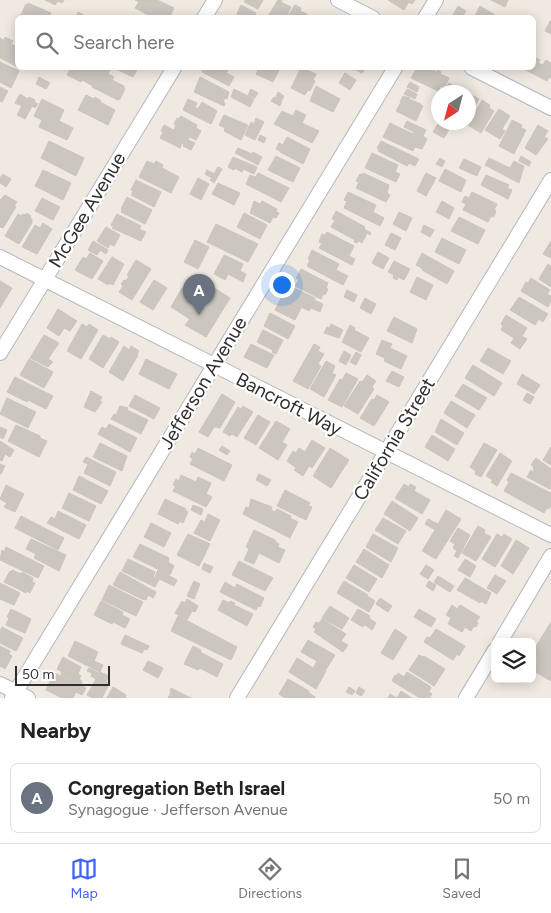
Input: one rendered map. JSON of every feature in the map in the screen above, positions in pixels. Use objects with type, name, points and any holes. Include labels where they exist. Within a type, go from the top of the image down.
[{"type":"street","points":[[206,15],[215,0]]},
{"type":"street","points":[[338,0],[367,15]]},
{"type":"street","points":[[427,15],[436,0]]},
{"type":"street","name":"McGee Avenue","points":[[0,353],[173,70]]},
{"type":"street","name":"Jefferson Avenue","points":[[18,696],[213,366],[394,70]]},
{"type":"street","points":[[476,70],[551,108]]},
{"type":"street","name":"California Street","points":[[236,698],[551,180]]},
{"type":"street","name":"Bancroft Way","points":[[0,257],[551,535]]},
{"type":"street","points":[[502,638],[551,556]]},
{"type":"street","points":[[466,698],[491,657]]},
{"type":"street","points":[[0,684],[18,696]]},
{"type":"building","points":[[45,0],[64,0],[62,3],[58,1],[55,5]]},
{"type":"building","points":[[135,0],[157,0],[174,8],[170,15],[148,15],[135,8],[139,2]]},
{"type":"building","points":[[245,0],[263,0],[258,9],[244,2]]},
{"type":"building","points":[[278,0],[282,0],[281,2],[291,7],[287,15],[269,15]]},
{"type":"building","points":[[388,0],[415,0],[412,4],[409,2],[404,10]]},
{"type":"building","points":[[491,0],[508,0],[505,7]]},
{"type":"building","points":[[28,3],[51,13],[50,15],[21,15]]},
{"type":"building","points":[[241,5],[256,13],[255,15],[237,14]]},
{"type":"building","points":[[295,5],[301,8],[300,11],[307,14],[306,15],[289,15]]},
{"type":"building","points":[[458,6],[466,11],[464,15],[453,15]]},
{"type":"building","points":[[480,6],[495,15],[476,15]]},
{"type":"building","points":[[551,21],[551,34],[545,31]]},
{"type":"building","points":[[5,37],[13,41],[11,44],[15,46],[15,66],[0,58],[0,38],[4,40]]},
{"type":"building","points":[[536,58],[540,60],[538,63],[543,65],[546,60],[551,63],[551,78],[549,77],[547,81],[526,70],[536,70]]},
{"type":"building","points":[[0,62],[19,71],[11,88],[0,82]]},
{"type":"building","points":[[70,70],[110,70],[108,74],[114,77],[112,80],[124,86],[125,89],[118,100],[82,80],[81,82],[67,75]]},
{"type":"building","points":[[118,70],[137,70],[133,77]]},
{"type":"building","points":[[203,70],[228,70],[226,73],[234,77],[229,86],[202,72]]},
{"type":"building","points":[[258,70],[279,70],[273,82],[256,74]]},
{"type":"building","points":[[300,70],[316,74],[310,91],[308,90],[305,95],[291,88]]},
{"type":"building","points":[[416,70],[432,70],[437,72],[438,70],[441,72],[440,74],[449,78],[446,85],[431,85],[431,88],[411,78]]},
{"type":"building","points":[[345,73],[356,80],[350,90],[339,83]]},
{"type":"building","points":[[39,77],[50,83],[46,89],[36,84]]},
{"type":"building","points":[[200,77],[229,92],[227,99],[225,98],[223,102],[225,103],[224,106],[194,92]]},
{"type":"building","points":[[410,82],[419,87],[417,92],[407,87]]},
{"type":"building","points":[[316,86],[340,99],[333,112],[310,101]]},
{"type":"building","points":[[0,87],[8,91],[2,102],[0,101]]},
{"type":"building","points":[[234,89],[254,99],[250,107],[231,97]]},
{"type":"building","points":[[251,89],[258,93],[255,98],[248,95]]},
{"type":"building","points":[[407,89],[417,94],[415,99],[404,94]]},
{"type":"building","points":[[278,92],[284,96],[282,100],[276,97]]},
{"type":"building","points":[[20,94],[28,99],[29,97],[35,100],[34,102],[38,104],[35,108],[32,106],[25,119],[17,115],[22,106],[15,103]]},
{"type":"building","points":[[86,95],[94,99],[95,97],[115,110],[108,125],[78,110]]},
{"type":"building","points":[[403,96],[423,106],[416,121],[396,111]]},
{"type":"building","points":[[274,97],[282,101],[280,106],[271,101]]},
{"type":"building","points":[[42,99],[64,110],[59,121],[73,128],[67,140],[39,127],[42,120],[34,116]]},
{"type":"building","points":[[188,99],[197,103],[195,107],[198,109],[202,102],[217,111],[211,124],[183,110]]},
{"type":"building","points":[[482,100],[490,105],[489,108],[494,111],[481,133],[476,130],[476,111]]},
{"type":"building","points":[[499,109],[510,116],[502,129],[505,131],[500,139],[485,130]]},
{"type":"building","points":[[296,110],[306,115],[302,123],[319,131],[312,143],[274,124],[282,111],[293,116]]},
{"type":"building","points":[[224,115],[248,125],[241,140],[224,131],[225,128],[219,125]]},
{"type":"building","points":[[181,116],[197,125],[196,128],[201,131],[196,140],[174,130],[177,118],[179,119]]},
{"type":"building","points":[[256,118],[264,122],[255,140],[245,135],[251,122],[254,124]]},
{"type":"building","points":[[512,120],[522,125],[521,128],[526,130],[514,154],[499,146]]},
{"type":"building","points":[[407,121],[426,130],[423,136],[427,139],[422,149],[415,147],[413,151],[383,137],[390,123],[413,134],[414,132],[404,127]]},
{"type":"building","points":[[164,125],[195,143],[191,150],[183,146],[184,144],[182,143],[180,148],[160,138]]},
{"type":"building","points":[[538,125],[548,131],[544,137],[548,139],[536,155],[525,148]]},
{"type":"building","points":[[434,130],[449,130],[444,138],[433,132]]},
{"type":"building","points":[[260,135],[266,138],[264,143],[258,140]]},
{"type":"building","points":[[287,137],[310,149],[303,164],[276,149],[279,143],[283,145]]},
{"type":"building","points":[[49,141],[84,158],[76,176],[41,158]]},
{"type":"building","points":[[381,141],[419,159],[415,166],[409,163],[407,166],[378,151],[379,149],[377,148]]},
{"type":"building","points":[[238,148],[252,154],[253,152],[262,157],[258,165],[235,153]]},
{"type":"building","points":[[372,153],[398,165],[395,172],[400,174],[396,182],[365,168]]},
{"type":"building","points":[[276,156],[300,168],[293,182],[268,170]]},
{"type":"building","points":[[521,156],[531,162],[529,166],[519,161]]},
{"type":"building","points":[[233,157],[257,167],[254,174],[243,169],[242,172],[228,167]]},
{"type":"building","points":[[440,158],[445,161],[442,167],[436,164]]},
{"type":"building","points":[[489,158],[510,168],[514,161],[524,166],[519,183],[485,165]]},
{"type":"building","points":[[464,159],[481,167],[477,176],[459,168]]},
{"type":"building","points":[[147,161],[154,164],[156,161],[163,165],[162,168],[179,177],[171,193],[139,177]]},
{"type":"building","points":[[218,167],[222,169],[214,183],[210,180],[212,178],[205,174],[207,170],[214,174]]},
{"type":"building","points":[[445,169],[466,180],[461,192],[439,181]]},
{"type":"building","points":[[43,170],[71,183],[63,200],[35,186]]},
{"type":"building","points":[[258,173],[289,188],[281,202],[246,184],[250,175],[256,177]]},
{"type":"building","points":[[363,173],[389,185],[387,193],[390,195],[386,202],[356,188],[359,182],[356,181],[360,174],[363,175]]},
{"type":"building","points":[[426,173],[436,178],[426,196],[417,191]]},
{"type":"building","points":[[3,174],[11,179],[6,187],[0,183],[0,178]]},
{"type":"building","points":[[486,175],[509,185],[507,188],[512,190],[508,199],[481,185]]},
{"type":"building","points":[[198,178],[209,184],[201,200],[190,194]]},
{"type":"building","points":[[136,180],[161,192],[154,207],[131,195],[133,192],[131,190]]},
{"type":"building","points":[[218,183],[240,193],[234,205],[212,194]]},
{"type":"building","points":[[348,192],[376,205],[373,212],[384,218],[380,226],[344,208],[347,201],[344,200]]},
{"type":"building","points":[[472,192],[497,204],[494,210],[496,211],[495,214],[493,217],[491,216],[488,222],[463,210],[466,204],[462,202],[465,196],[469,198]]},
{"type":"building","points":[[5,195],[17,202],[3,228],[0,227],[0,200]]},
{"type":"building","points":[[127,197],[152,210],[145,224],[121,212]]},
{"type":"building","points":[[42,198],[60,207],[53,220],[35,211]]},
{"type":"building","points":[[254,201],[260,204],[262,201],[277,209],[276,212],[279,213],[276,218],[273,217],[270,223],[250,213]]},
{"type":"building","points":[[442,201],[454,208],[449,219],[436,212]]},
{"type":"building","points":[[336,211],[365,227],[364,229],[371,233],[370,235],[367,233],[362,243],[359,241],[357,243],[354,242],[355,240],[331,227],[335,220],[332,219]]},
{"type":"building","points":[[399,212],[412,218],[406,231],[393,224]]},
{"type":"building","points":[[27,213],[31,216],[32,223],[19,244],[5,236],[18,214],[21,216]]},
{"type":"building","points":[[244,213],[267,225],[260,239],[237,227]]},
{"type":"building","points":[[117,214],[141,226],[139,229],[146,232],[141,241],[112,228],[114,226],[111,225]]},
{"type":"building","points":[[459,217],[485,230],[478,244],[451,231]]},
{"type":"building","points":[[43,223],[52,229],[37,254],[22,247],[35,225],[40,228]]},
{"type":"building","points":[[216,224],[258,244],[248,262],[207,242]]},
{"type":"building","points":[[424,225],[434,230],[430,237],[421,232]]},
{"type":"building","points":[[106,227],[120,235],[114,246],[110,244],[108,248],[97,241]]},
{"type":"building","points":[[327,232],[354,246],[349,256],[355,259],[352,265],[319,248],[322,243],[319,242],[322,234],[325,235]]},
{"type":"building","points":[[391,233],[401,238],[395,250],[385,245]]},
{"type":"building","points":[[442,238],[466,250],[459,264],[435,252]]},
{"type":"building","points":[[195,240],[209,247],[198,269],[184,262]]},
{"type":"building","points":[[93,241],[108,250],[106,254],[100,250],[97,255],[88,250]]},
{"type":"building","points":[[551,241],[551,258],[543,254]]},
{"type":"building","points":[[312,250],[339,264],[336,270],[348,276],[343,285],[307,266]]},
{"type":"building","points":[[378,252],[389,258],[383,269],[372,263]]},
{"type":"building","points":[[90,253],[103,261],[92,279],[75,270],[83,257],[86,259]]},
{"type":"building","points":[[422,253],[454,271],[447,284],[416,265]]},
{"type":"building","points":[[224,255],[243,264],[240,271],[246,274],[243,282],[228,274],[225,280],[214,274]]},
{"type":"building","points":[[112,257],[124,264],[113,285],[109,283],[108,285],[98,279]]},
{"type":"building","points":[[136,260],[151,269],[132,300],[119,292],[123,286],[121,284],[124,280],[126,281],[129,276],[127,275]]},
{"type":"building","points":[[394,261],[410,269],[404,280],[398,277],[397,280],[393,278],[394,275],[388,272]]},
{"type":"building","points":[[548,264],[551,266],[551,287],[539,279]]},
{"type":"building","points":[[301,269],[328,283],[326,288],[328,289],[321,299],[295,286],[299,280],[296,278]]},
{"type":"building","points":[[417,277],[433,285],[426,300],[410,292]]},
{"type":"building","points":[[531,278],[550,290],[547,294],[551,296],[548,307],[521,291],[526,282],[528,283]]},
{"type":"building","points":[[154,280],[167,288],[153,310],[140,302]]},
{"type":"building","points":[[0,281],[12,288],[0,308]]},
{"type":"building","points":[[203,281],[230,298],[206,337],[185,325],[190,319],[171,307],[182,288],[194,295]]},
{"type":"building","points":[[292,287],[323,304],[320,312],[311,308],[309,311],[283,298],[286,291],[289,293]]},
{"type":"building","points":[[347,290],[357,295],[354,302],[344,297]]},
{"type":"building","points":[[519,297],[548,314],[543,322],[539,319],[535,325],[510,310]]},
{"type":"building","points":[[281,298],[301,308],[295,320],[275,310]]},
{"type":"building","points":[[365,298],[376,304],[371,314],[360,308]]},
{"type":"building","points":[[58,309],[77,321],[70,331],[64,328],[59,336],[47,328]]},
{"type":"building","points":[[270,313],[295,326],[288,339],[264,326]]},
{"type":"building","points":[[506,315],[527,328],[522,336],[527,339],[520,349],[511,343],[514,338],[501,330],[503,326],[501,324]]},
{"type":"building","points":[[394,317],[417,329],[412,343],[387,331]]},
{"type":"building","points":[[82,324],[87,327],[89,324],[98,330],[81,359],[67,351]]},
{"type":"building","points":[[331,324],[343,330],[339,338],[324,333]]},
{"type":"building","points":[[350,325],[355,328],[354,330],[369,338],[361,352],[342,342]]},
{"type":"building","points":[[263,330],[283,340],[276,354],[272,352],[273,350],[257,342]]},
{"type":"building","points":[[44,335],[59,343],[48,359],[53,362],[48,367],[30,358]]},
{"type":"building","points":[[103,335],[119,342],[103,368],[89,359]]},
{"type":"building","points":[[382,340],[392,344],[390,348],[407,356],[401,369],[384,361],[385,358],[376,354]]},
{"type":"building","points":[[251,344],[274,355],[267,368],[244,357]]},
{"type":"building","points":[[314,344],[320,347],[318,351],[324,354],[318,364],[321,366],[308,389],[293,381]]},
{"type":"building","points":[[124,346],[129,350],[131,346],[139,351],[123,381],[109,372]]},
{"type":"building","points":[[488,348],[511,361],[503,374],[480,361]]},
{"type":"building","points":[[344,351],[351,355],[346,365],[339,361]]},
{"type":"building","points":[[356,352],[361,355],[356,365],[350,362]]},
{"type":"building","points":[[29,359],[53,372],[44,388],[20,375]]},
{"type":"building","points":[[146,359],[177,374],[169,389],[139,374]]},
{"type":"building","points":[[326,361],[335,366],[332,373],[336,375],[324,397],[310,389]]},
{"type":"building","points":[[473,365],[502,383],[494,396],[465,378]]},
{"type":"building","points":[[392,371],[404,377],[399,387],[386,381]]},
{"type":"building","points":[[346,373],[358,379],[342,407],[328,400],[340,379],[342,380]]},
{"type":"building","points":[[522,374],[540,385],[534,394],[517,384]]},
{"type":"building","points":[[367,375],[376,381],[372,387],[374,389],[358,414],[344,406],[360,381],[362,382]]},
{"type":"building","points":[[15,377],[53,396],[46,409],[7,392]]},
{"type":"building","points":[[463,384],[487,398],[479,410],[455,396]]},
{"type":"building","points":[[91,391],[102,397],[100,401],[102,402],[95,412],[84,407]]},
{"type":"building","points":[[527,393],[534,397],[530,404],[523,400]]},
{"type":"building","points":[[222,394],[235,402],[220,428],[214,427],[208,437],[199,432]]},
{"type":"building","points":[[135,395],[160,408],[154,419],[129,406]]},
{"type":"building","points":[[377,395],[389,402],[374,426],[360,418],[372,399],[374,400]]},
{"type":"building","points":[[7,398],[36,412],[28,428],[0,414]]},
{"type":"building","points":[[451,401],[475,415],[467,428],[444,413]]},
{"type":"building","points":[[120,406],[128,408],[127,410],[148,420],[141,434],[111,419],[114,414],[116,415]]},
{"type":"building","points":[[243,406],[253,412],[237,437],[223,432],[238,407],[241,409]]},
{"type":"building","points":[[258,415],[270,422],[256,445],[244,438]]},
{"type":"building","points":[[441,419],[464,433],[457,445],[435,432]]},
{"type":"building","points":[[276,421],[290,429],[282,442],[287,445],[278,460],[259,448]]},
{"type":"building","points":[[109,424],[137,438],[130,452],[98,434],[102,427],[106,429]]},
{"type":"building","points":[[16,425],[47,441],[39,457],[8,441]]},
{"type":"building","points":[[0,427],[7,430],[3,439],[0,437]]},
{"type":"building","points":[[432,435],[455,449],[448,461],[425,447]]},
{"type":"building","points":[[312,440],[325,448],[312,468],[309,466],[303,476],[294,470],[296,468],[287,461],[293,451],[296,453],[299,448],[305,452]]},
{"type":"building","points":[[0,441],[14,450],[10,457],[5,454],[2,461],[0,460]]},
{"type":"building","points":[[100,443],[127,456],[122,471],[93,457]]},
{"type":"building","points":[[484,443],[497,450],[481,477],[475,474],[476,471],[470,467]]},
{"type":"building","points":[[222,446],[230,451],[227,455],[219,450]]},
{"type":"building","points":[[551,447],[551,465],[543,460]]},
{"type":"building","points":[[198,448],[232,465],[224,481],[190,464],[193,459],[190,457],[192,452],[195,454]]},
{"type":"building","points":[[330,448],[349,460],[331,488],[313,476]]},
{"type":"building","points":[[500,453],[512,461],[497,486],[491,482],[493,480],[486,476]]},
{"type":"building","points":[[86,457],[116,472],[110,486],[84,473],[88,464],[83,462]]},
{"type":"building","points":[[536,458],[551,469],[550,489],[527,477],[531,470],[533,472],[534,470],[534,467],[531,465]]},
{"type":"building","points":[[0,464],[5,466],[1,474],[0,474]]},
{"type":"building","points":[[511,473],[551,493],[549,509],[547,508],[544,513],[504,491]]},
{"type":"building","points":[[259,474],[271,480],[267,486],[256,480]]},
{"type":"building","points":[[181,475],[196,482],[198,477],[211,483],[206,494],[212,497],[206,507],[173,491],[176,486],[173,485],[176,479],[179,481]]},
{"type":"building","points":[[79,476],[108,491],[101,504],[73,490]]},
{"type":"building","points":[[404,484],[409,487],[410,484],[416,487],[414,491],[430,500],[422,514],[395,498]]},
{"type":"building","points":[[6,485],[24,494],[15,512],[4,507],[7,503],[0,499]]},
{"type":"building","points":[[285,490],[310,503],[308,506],[312,507],[306,520],[277,506]]},
{"type":"building","points":[[69,493],[96,506],[89,521],[62,508]]},
{"type":"building","points":[[165,499],[186,509],[188,512],[183,523],[180,521],[178,524],[158,514]]},
{"type":"building","points":[[251,499],[272,507],[271,510],[275,512],[277,509],[298,522],[290,538],[243,514],[246,507],[249,508]]},
{"type":"building","points":[[392,501],[418,518],[410,531],[384,514]]},
{"type":"building","points":[[193,505],[203,509],[201,515],[191,510]]},
{"type":"building","points":[[446,510],[461,519],[436,559],[422,551],[435,530],[425,524],[428,519],[438,524]]},
{"type":"building","points":[[58,511],[86,525],[79,539],[47,523],[51,517],[55,519]]},
{"type":"building","points":[[208,514],[220,520],[210,541],[194,533],[201,520],[205,522]]},
{"type":"building","points":[[21,516],[64,538],[58,550],[15,528]]},
{"type":"building","points":[[383,518],[406,531],[398,544],[375,530]]},
{"type":"building","points":[[151,523],[171,533],[164,547],[144,537]]},
{"type":"building","points":[[478,526],[491,537],[476,561],[462,553]]},
{"type":"building","points":[[458,528],[470,535],[458,558],[454,556],[457,551],[453,548],[455,544],[450,541]]},
{"type":"building","points":[[254,530],[275,540],[279,544],[278,547],[285,550],[279,563],[259,553],[254,564],[244,560],[249,549],[246,547]]},
{"type":"building","points":[[188,534],[210,544],[199,566],[177,555]]},
{"type":"building","points":[[373,534],[398,548],[391,562],[366,547]]},
{"type":"building","points":[[497,534],[502,537],[504,534],[512,539],[495,567],[482,559]]},
{"type":"building","points":[[31,539],[66,555],[59,571],[34,558],[36,554],[26,549]]},
{"type":"building","points":[[516,540],[529,548],[513,574],[501,566]]},
{"type":"building","points":[[140,544],[169,558],[168,562],[174,566],[170,575],[133,557]]},
{"type":"building","points":[[6,547],[44,566],[38,578],[0,560],[2,550],[4,552]]},
{"type":"building","points":[[364,549],[389,565],[382,578],[356,562]]},
{"type":"building","points":[[128,559],[155,572],[153,577],[159,580],[155,587],[122,571]]},
{"type":"building","points":[[465,559],[476,566],[470,577],[458,570]]},
{"type":"building","points":[[239,561],[273,578],[265,591],[232,575]]},
{"type":"building","points":[[204,563],[213,567],[210,573],[202,569]]},
{"type":"building","points":[[354,565],[377,579],[369,592],[346,578]]},
{"type":"building","points":[[426,565],[434,570],[428,579],[420,574]]},
{"type":"building","points":[[12,570],[21,574],[22,572],[33,578],[32,582],[35,583],[30,593],[27,591],[26,593],[4,582]]},
{"type":"building","points":[[158,570],[177,580],[174,586],[155,577]]},
{"type":"building","points":[[120,572],[156,592],[153,598],[148,595],[146,600],[142,599],[113,585]]},
{"type":"building","points":[[495,575],[506,581],[497,594],[487,588]]},
{"type":"building","points":[[438,576],[454,586],[450,592],[434,582]]},
{"type":"building","points":[[465,578],[491,593],[486,604],[481,601],[480,603],[457,590]]},
{"type":"building","points":[[194,581],[200,584],[194,599],[187,596]]},
{"type":"building","points":[[344,581],[375,601],[369,612],[337,593]]},
{"type":"building","points":[[429,581],[436,585],[433,591],[426,586]]},
{"type":"building","points":[[225,582],[235,588],[237,584],[264,598],[260,607],[258,606],[256,610],[220,592]]},
{"type":"building","points":[[0,583],[20,593],[14,605],[0,599]]},
{"type":"building","points":[[109,585],[143,602],[136,616],[102,600]]},
{"type":"building","points":[[380,598],[392,606],[388,612],[376,604]]},
{"type":"building","points":[[187,599],[198,606],[195,612],[192,611],[187,620],[175,613],[182,601],[185,603]]},
{"type":"building","points":[[223,600],[235,603],[234,605],[253,614],[247,626],[218,610]]},
{"type":"building","points":[[101,601],[123,612],[122,615],[130,619],[125,628],[94,615]]},
{"type":"building","points":[[452,605],[457,609],[460,605],[480,617],[476,622],[478,623],[476,627],[474,626],[471,631],[465,627],[462,632],[448,624],[451,618],[446,615]]},
{"type":"building","points":[[330,606],[349,618],[342,629],[322,618]]},
{"type":"building","points":[[11,609],[31,619],[25,633],[6,625]]},
{"type":"building","points":[[358,609],[370,616],[363,627],[351,620]]},
{"type":"building","points":[[419,609],[436,619],[431,627],[414,617]]},
{"type":"building","points":[[178,616],[237,647],[231,660],[171,631]]},
{"type":"building","points":[[369,618],[376,623],[372,630],[365,625]]},
{"type":"building","points":[[322,619],[346,634],[341,641],[348,645],[343,652],[314,632],[316,629],[313,627],[316,622],[319,623]]},
{"type":"building","points":[[551,622],[551,681],[536,672],[536,646]]},
{"type":"building","points":[[2,627],[23,638],[16,651],[0,643]]},
{"type":"building","points":[[395,629],[407,637],[393,660],[381,653]]},
{"type":"building","points":[[436,629],[465,646],[459,656],[457,654],[453,660],[424,642],[427,637],[430,638]]},
{"type":"building","points":[[125,635],[149,646],[147,650],[144,649],[142,653],[121,644]]},
{"type":"building","points":[[308,640],[335,655],[325,671],[315,665],[317,661],[301,652]]},
{"type":"building","points":[[75,641],[98,652],[94,661],[103,665],[100,672],[68,656]]},
{"type":"building","points":[[0,646],[10,651],[9,654],[12,656],[5,669],[0,666]]},
{"type":"building","points":[[193,646],[201,650],[200,652],[223,664],[217,677],[200,668],[198,670],[184,664]]},
{"type":"building","points":[[419,655],[445,669],[434,686],[409,670]]},
{"type":"building","points":[[63,657],[81,667],[78,674],[81,676],[79,679],[82,681],[81,685],[61,675],[62,672],[57,669]]},
{"type":"building","points":[[297,658],[313,668],[315,665],[326,671],[316,689],[289,672]]},
{"type":"building","points":[[148,661],[163,668],[158,678],[143,670]]},
{"type":"building","points":[[89,668],[99,673],[96,679],[91,676],[92,673],[87,671]]},
{"type":"building","points":[[100,672],[109,676],[106,682],[109,684],[102,698],[93,698],[87,695]]},
{"type":"building","points":[[407,672],[431,687],[429,692],[432,694],[429,698],[420,698],[392,681],[398,673],[404,677]]},
{"type":"building","points":[[54,673],[86,688],[82,695],[76,692],[73,698],[62,698],[46,690]]},
{"type":"building","points":[[288,679],[309,691],[315,698],[285,698],[279,694]]},
{"type":"building","points":[[113,687],[126,695],[125,698],[107,698]]},
{"type":"building","points":[[349,687],[355,691],[352,695],[346,692]]},
{"type":"building","points":[[359,687],[365,691],[361,696],[356,693]]},
{"type":"building","points":[[171,688],[191,698],[168,698]]},
{"type":"building","points":[[401,691],[412,698],[397,698]]},
{"type":"building","points":[[390,694],[397,698],[388,698]]},
{"type":"place","name":"Congregation Beth Israel","points":[[199,315]]}]
